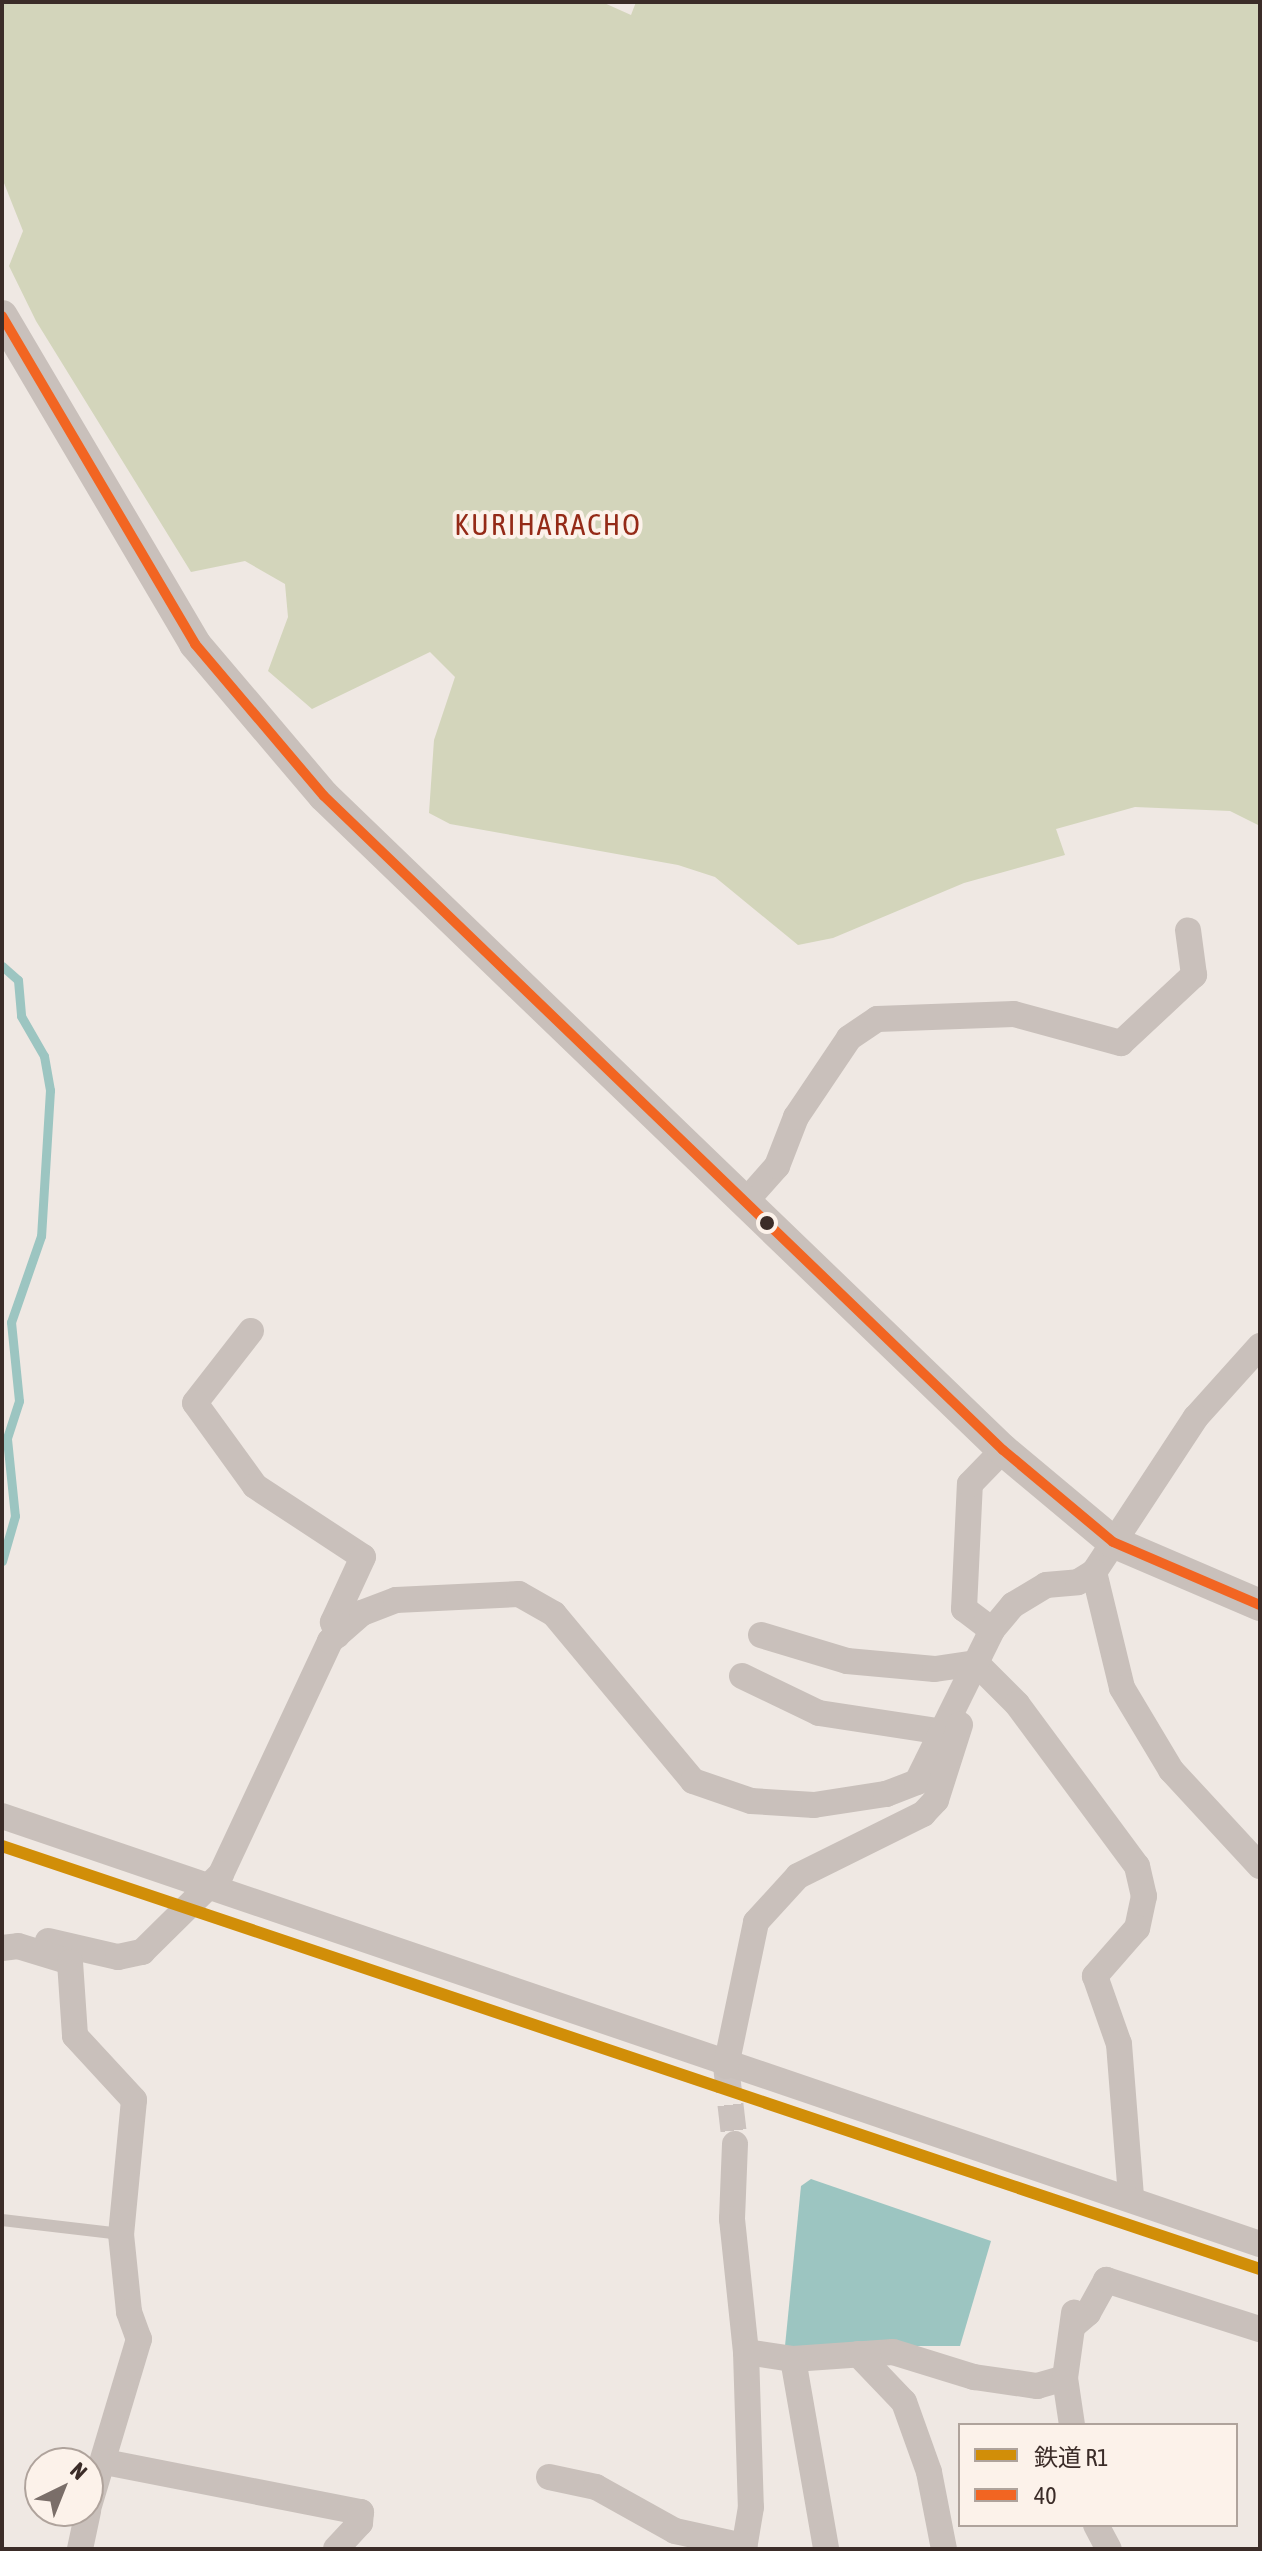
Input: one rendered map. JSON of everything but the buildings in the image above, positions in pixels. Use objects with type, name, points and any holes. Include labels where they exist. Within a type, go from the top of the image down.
[{"type":"street","points":[[2,316],[195,644],[324,796],[1003,1450],[1113,1542],[1260,1605]]},
{"type":"street","points":[[746,1201],[777,1166],[796,1117],[849,1038],[877,1019],[1014,1014],[1121,1043],[1194,975],[1188,930]]},
{"type":"street","points":[[251,1331],[195,1403],[255,1486],[363,1557],[333,1622],[337,1635]]},
{"type":"street","points":[[2,1938],[18,1934],[118,1957],[142,1952],[221,1874],[337,1635],[362,1613],[396,1600],[519,1594],[554,1614],[693,1781],[751,1801],[814,1805],[886,1794],[917,1782],[992,1630],[1013,1605],[1046,1585],[1078,1582],[1094,1572],[1196,1417],[1260,1346]]},
{"type":"street","points":[[992,1630],[964,1609],[970,1484],[1003,1450]]},
{"type":"street","points":[[1094,1572],[1122,1688],[1171,1770],[1260,1866]]},
{"type":"street","points":[[761,1635],[847,1661],[935,1669],[976,1663]]},
{"type":"street","points":[[976,1663],[1017,1704],[1137,1866],[1144,1896],[1137,1928],[1095,1976],[1119,2044],[1131,2198]]},
{"type":"street","points":[[726,2066],[756,1922],[798,1876],[930,1807],[961,1725],[819,1713],[742,1676]]},
{"type":"street","points":[[2,1816],[726,2066],[1131,2198],[1260,2244]]},
{"type":"street","points":[[2,1948],[18,1946],[70,1962],[75,2036],[134,2100],[121,2234],[129,2312],[139,2339],[105,2462],[361,2512],[360,2523],[336,2549]]},
{"type":"street","points":[[549,2477],[596,2487],[669,2540],[744,2548],[751,2507],[746,2352],[732,2219],[735,2144]]},
{"type":"street","points":[[1072,2423],[1065,2378],[1073,2319],[1088,2313],[1106,2280],[1260,2329]]},
{"type":"street","points":[[746,2352],[793,2359],[893,2352],[974,2377],[1037,2386],[1065,2378]]},
{"type":"street","points":[[858,2354],[904,2402],[929,2472],[944,2549]]},
{"type":"street","points":[[793,2359],[826,2549]]},
{"type":"street","points":[[80,2549],[85,2527]]},
{"type":"street","points":[[1097,2527],[1109,2549]]},
{"type":"lane","points":[[2,2220],[121,2234]]},
{"type":"green space","points":[[2,2],[602,2],[631,15],[636,2],[1260,2],[1260,826],[1230,811],[1135,807],[1056,829],[1065,855],[964,883],[833,938],[798,945],[715,877],[678,865],[450,824],[429,813],[434,740],[455,677],[430,652],[312,709],[268,671],[288,617],[285,584],[245,561],[191,572],[36,321],[9,266],[23,231],[2,178]]},
{"type":"water","points":[[811,2179],[991,2241],[960,2346],[785,2346],[801,2186]]},
{"type":"waterway","points":[[2,966],[18,980],[21,1016],[44,1056],[50,1090],[41,1236],[11,1322],[19,1401],[7,1439],[15,1516],[2,1561]]},
{"type":"tunnel","points":[[726,2066],[735,2144]]},
{"type":"rail line","name":"R1","points":[[2,1846],[1260,2269]]},
{"type":"transit line","name":"40","points":[[2,316],[195,644],[324,796],[1003,1450],[1113,1542],[1260,1605]]},
{"type":"district","name":"KURIHARACHO","points":[[548,524]]}]
